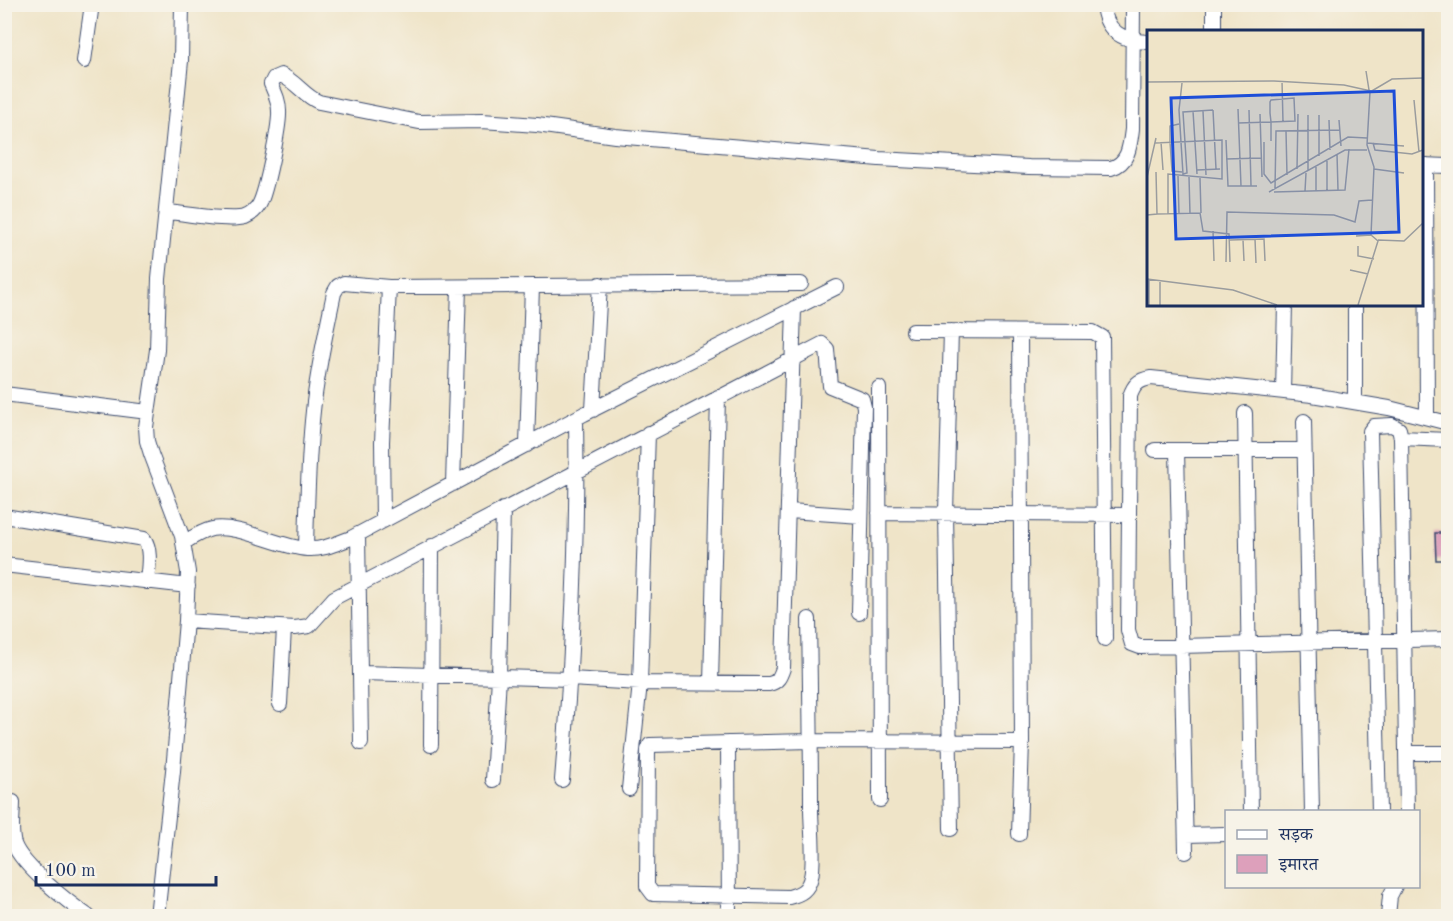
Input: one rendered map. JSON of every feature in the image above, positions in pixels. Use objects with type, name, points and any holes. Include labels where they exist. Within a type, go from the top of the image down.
[{"type":"street","points":[[84,61],[92,4]]},
{"type":"street","points":[[157,916],[173,771],[188,586],[187,560],[183,543],[147,441],[148,412],[157,350],[159,279],[181,61],[182,4]]},
{"type":"street","points":[[1103,4],[1107,23],[1115,33],[1133,41],[1147,42]]},
{"type":"street","points":[[166,212],[231,218],[246,217],[255,211],[265,189],[279,120],[277,98],[271,84],[274,78],[281,75],[297,84],[308,96],[319,102],[419,122],[482,121],[526,124],[615,136],[879,159],[1029,167],[1111,168],[1123,162],[1130,148],[1133,4]]},
{"type":"street","points":[[1214,4],[1214,30]]},
{"type":"street","points":[[1426,417],[1424,165],[1449,166]]},
{"type":"street","points":[[306,549],[308,470],[313,410],[321,357],[334,293],[338,286],[344,283],[389,287],[801,284]]},
{"type":"street","points":[[593,410],[600,284]]},
{"type":"street","points":[[527,445],[532,286]]},
{"type":"street","points":[[382,521],[382,442],[389,287]]},
{"type":"street","points":[[453,484],[459,287]]},
{"type":"street","points":[[183,543],[204,531],[216,528],[229,529],[306,549],[330,546],[358,534],[593,410],[837,287]]},
{"type":"street","points":[[1283,392],[1285,306]]},
{"type":"street","points":[[1354,402],[1355,306]]},
{"type":"street","points":[[362,674],[640,683],[768,684],[780,678],[783,668],[789,511],[794,308]]},
{"type":"street","points":[[913,331],[1093,332],[1102,337],[1105,639]]},
{"type":"street","points":[[951,331],[946,512],[951,829]]},
{"type":"street","points":[[1019,834],[1022,742],[1020,332]]},
{"type":"street","points":[[186,621],[284,628],[309,626],[334,598],[818,345],[825,345],[830,386],[862,399],[864,407],[859,613]]},
{"type":"street","points":[[1449,423],[1354,402],[1283,392],[1151,378],[1139,381],[1130,396],[1128,630],[1132,644],[1140,647],[1449,639]]},
{"type":"street","points":[[879,388],[880,800]]},
{"type":"street","points":[[4,394],[148,412]]},
{"type":"street","points":[[711,682],[718,397]]},
{"type":"street","points":[[1245,412],[1251,810]]},
{"type":"street","points":[[562,780],[570,679],[577,470],[576,419]]},
{"type":"street","points":[[1304,421],[1312,810]]},
{"type":"street","points":[[1379,810],[1373,640],[1370,431],[1374,426],[1392,425],[1399,429],[1401,438],[1407,810]]},
{"type":"street","points":[[629,789],[640,683],[648,433]]},
{"type":"street","points":[[1401,438],[1449,440]]},
{"type":"street","points":[[1155,450],[1304,450]]},
{"type":"street","points":[[1177,450],[1186,852]]},
{"type":"street","points":[[493,780],[499,677],[503,509]]},
{"type":"street","points":[[789,511],[861,516]]},
{"type":"street","points":[[879,513],[1129,515]]},
{"type":"street","points":[[4,516],[144,539],[148,551],[147,582]]},
{"type":"street","points":[[358,534],[362,674],[361,743]]},
{"type":"street","points":[[431,745],[432,546]]},
{"type":"street","points":[[4,565],[188,586]]},
{"type":"street","points":[[809,620],[810,741],[811,876],[806,890],[799,895],[789,897],[653,894],[647,886],[648,750],[650,745],[810,741],[1022,742]]},
{"type":"street","points":[[280,704],[284,628]]},
{"type":"street","points":[[728,743],[729,916]]},
{"type":"street","points":[[1406,753],[1449,753]]},
{"type":"street","points":[[13,802],[12,834],[19,852],[66,901],[88,916]]},
{"type":"street","points":[[1186,835],[1225,834]]},
{"type":"street","points":[[1388,916],[1389,890]]},
{"type":"building","points":[[1435,533],[1449,533],[1449,560],[1436,560]]}]
